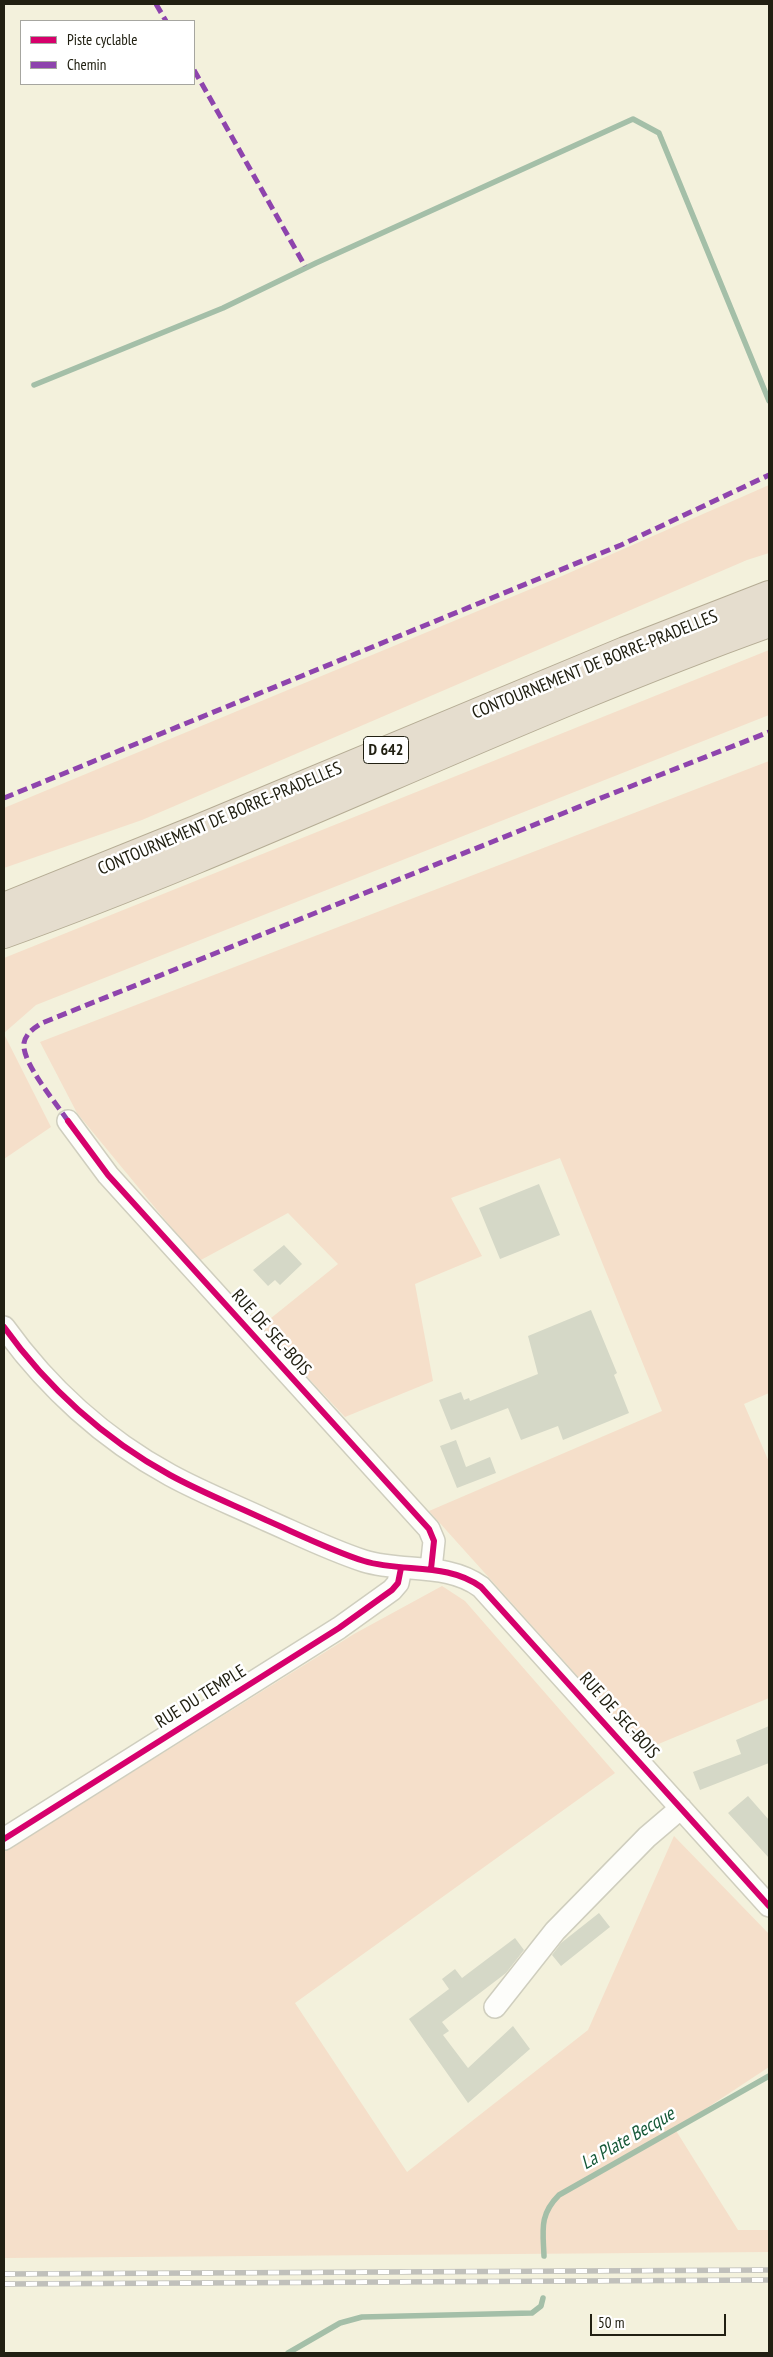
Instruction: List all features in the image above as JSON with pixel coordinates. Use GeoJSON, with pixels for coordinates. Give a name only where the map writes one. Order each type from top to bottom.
{"type":"FeatureCollection","features":[{"type":"Feature","properties":{"kind":"highway","name":"CONTOURNEMENT DE BORRE-PRADELLES"},"geometry":{"type":"LineString","coordinates":[[4,907],[198,829],[625,651],[769,595]]}},
{"type":"Feature","properties":{"kind":"highway","name":"D 642"},"geometry":{"type":"LineString","coordinates":[[4,934],[155,875],[654,667],[769,623]]}},
{"type":"Feature","properties":{"kind":"street","name":"RUE DE SEC-BOIS"},"geometry":{"type":"LineString","coordinates":[[68,1121],[108,1175],[161,1235],[429,1529],[434,1540],[431,1570]]}},
{"type":"Feature","properties":{"kind":"street","name":"RUE DE SEC-BOIS"},"geometry":{"type":"LineString","coordinates":[[4,1327],[36,1368],[74,1406],[114,1438],[154,1466],[200,1490],[342,1553],[378,1564],[456,1574],[474,1582],[486,1592],[769,1906]]}},
{"type":"Feature","properties":{"kind":"street","name":"RUE DU TEMPLE"},"geometry":{"type":"LineString","coordinates":[[4,1839],[339,1628],[392,1590],[398,1583],[401,1568]]}},
{"type":"Feature","properties":{"kind":"street"},"geometry":{"type":"LineString","coordinates":[[495,2007],[555,1931],[647,1837],[681,1808]]}},
{"type":"Feature","properties":{"kind":"shaded area"},"geometry":{"type":"Polygon","coordinates":[[[769,485],[769,553],[747,560],[142,820],[4,868],[4,808],[562,576],[769,485]]]}},
{"type":"Feature","properties":{"kind":"shaded area"},"geometry":{"type":"Polygon","coordinates":[[[769,650],[769,715],[36,1005],[4,1033],[4,958],[769,650]]]}},
{"type":"Feature","properties":{"kind":"shaded area"},"geometry":{"type":"Polygon","coordinates":[[[769,761],[769,1393],[744,1404],[769,1462],[769,1698],[644,1750],[429,1511],[662,1411],[560,1158],[451,1198],[482,1256],[415,1284],[433,1381],[345,1417],[260,1327],[338,1264],[288,1213],[199,1261],[77,1113],[40,1042],[769,761]]]}},
{"type":"Feature","properties":{"kind":"shaded area"},"geometry":{"type":"Polygon","coordinates":[[[4,1034],[51,1127],[4,1159],[4,1034]]]}},
{"type":"Feature","properties":{"kind":"shaded area"},"geometry":{"type":"Polygon","coordinates":[[[442,1586],[465,1601],[615,1773],[295,2003],[407,2172],[588,2030],[674,1836],[769,1934],[769,2067],[675,2129],[738,2230],[769,2230],[769,2252],[4,2258],[4,1852],[354,1634],[442,1586]]]}},
{"type":"Feature","properties":{"kind":"building"},"geometry":{"type":"Polygon","coordinates":[[[539,1184],[560,1235],[500,1259],[479,1208],[539,1184]]]}},
{"type":"Feature","properties":{"kind":"building"},"geometry":{"type":"Polygon","coordinates":[[[284,1245],[302,1264],[280,1285],[275,1280],[268,1286],[253,1270],[284,1245]]]}},
{"type":"Feature","properties":{"kind":"building"},"geometry":{"type":"Polygon","coordinates":[[[591,1310],[617,1373],[614,1375],[629,1413],[563,1440],[558,1426],[521,1440],[508,1408],[451,1430],[439,1400],[461,1392],[464,1400],[469,1398],[470,1401],[538,1374],[528,1336],[591,1310]]]}},
{"type":"Feature","properties":{"kind":"building"},"geometry":{"type":"Polygon","coordinates":[[[456,1440],[466,1467],[490,1457],[496,1473],[457,1488],[440,1446],[456,1440]]]}},
{"type":"Feature","properties":{"kind":"building"},"geometry":{"type":"Polygon","coordinates":[[[769,1726],[769,1763],[700,1790],[693,1772],[741,1754],[736,1740],[769,1726]]]}},
{"type":"Feature","properties":{"kind":"building"},"geometry":{"type":"Polygon","coordinates":[[[748,1796],[769,1820],[769,1858],[728,1813],[748,1796]]]}},
{"type":"Feature","properties":{"kind":"building"},"geometry":{"type":"Polygon","coordinates":[[[599,1913],[610,1927],[561,1966],[552,1955],[561,1943],[599,1913]]]}},
{"type":"Feature","properties":{"kind":"building"},"geometry":{"type":"Polygon","coordinates":[[[515,1938],[524,1950],[506,1973],[442,2022],[449,2031],[443,2035],[468,2068],[513,2026],[530,2049],[468,2103],[409,2019],[449,1989],[442,1979],[455,1969],[462,1978],[515,1938]]]}},
{"type":"Feature","properties":{"kind":"waterway"},"geometry":{"type":"LineString","coordinates":[[34,385],[223,308],[316,263],[633,119],[659,133],[769,401]]}},
{"type":"Feature","properties":{"kind":"waterway","name":"La Plate Becque"},"geometry":{"type":"LineString","coordinates":[[544,2256],[543,2231],[545,2216],[559,2195],[769,2076]]}},
{"type":"Feature","properties":{"kind":"waterway","name":"La Plate Becque"},"geometry":{"type":"LineString","coordinates":[[288,2353],[340,2323],[362,2317],[532,2313],[541,2306],[543,2298]]}},
{"type":"Feature","properties":{"kind":"railway"},"geometry":{"type":"LineString","coordinates":[[4,2274],[769,2270]]}},
{"type":"Feature","properties":{"kind":"railway"},"geometry":{"type":"LineString","coordinates":[[4,2284],[769,2280]]}},
{"type":"Feature","properties":{"kind":"marked path"},"geometry":{"type":"LineString","coordinates":[[156,4],[165,20]]}},
{"type":"Feature","properties":{"kind":"marked path"},"geometry":{"type":"LineString","coordinates":[[195,72],[305,266]]}},
{"type":"Feature","properties":{"kind":"marked path"},"geometry":{"type":"LineString","coordinates":[[4,798],[621,545],[769,475]]}},
{"type":"Feature","properties":{"kind":"marked path"},"geometry":{"type":"LineString","coordinates":[[68,1121],[34,1072],[25,1051],[24,1043],[28,1034],[42,1023],[769,732]]}},
{"type":"Feature","properties":{"kind":"cycle path"},"geometry":{"type":"LineString","coordinates":[[68,1121],[108,1175],[429,1529],[434,1541],[431,1569]]}},
{"type":"Feature","properties":{"kind":"cycle path"},"geometry":{"type":"LineString","coordinates":[[4,1327],[39,1370],[78,1410],[122,1445],[170,1475],[314,1542],[351,1557],[379,1565],[454,1574],[468,1579],[481,1587],[769,1906]]}},
{"type":"Feature","properties":{"kind":"cycle path"},"geometry":{"type":"LineString","coordinates":[[4,1839],[339,1628],[392,1590],[398,1583],[401,1568]]}}]}
